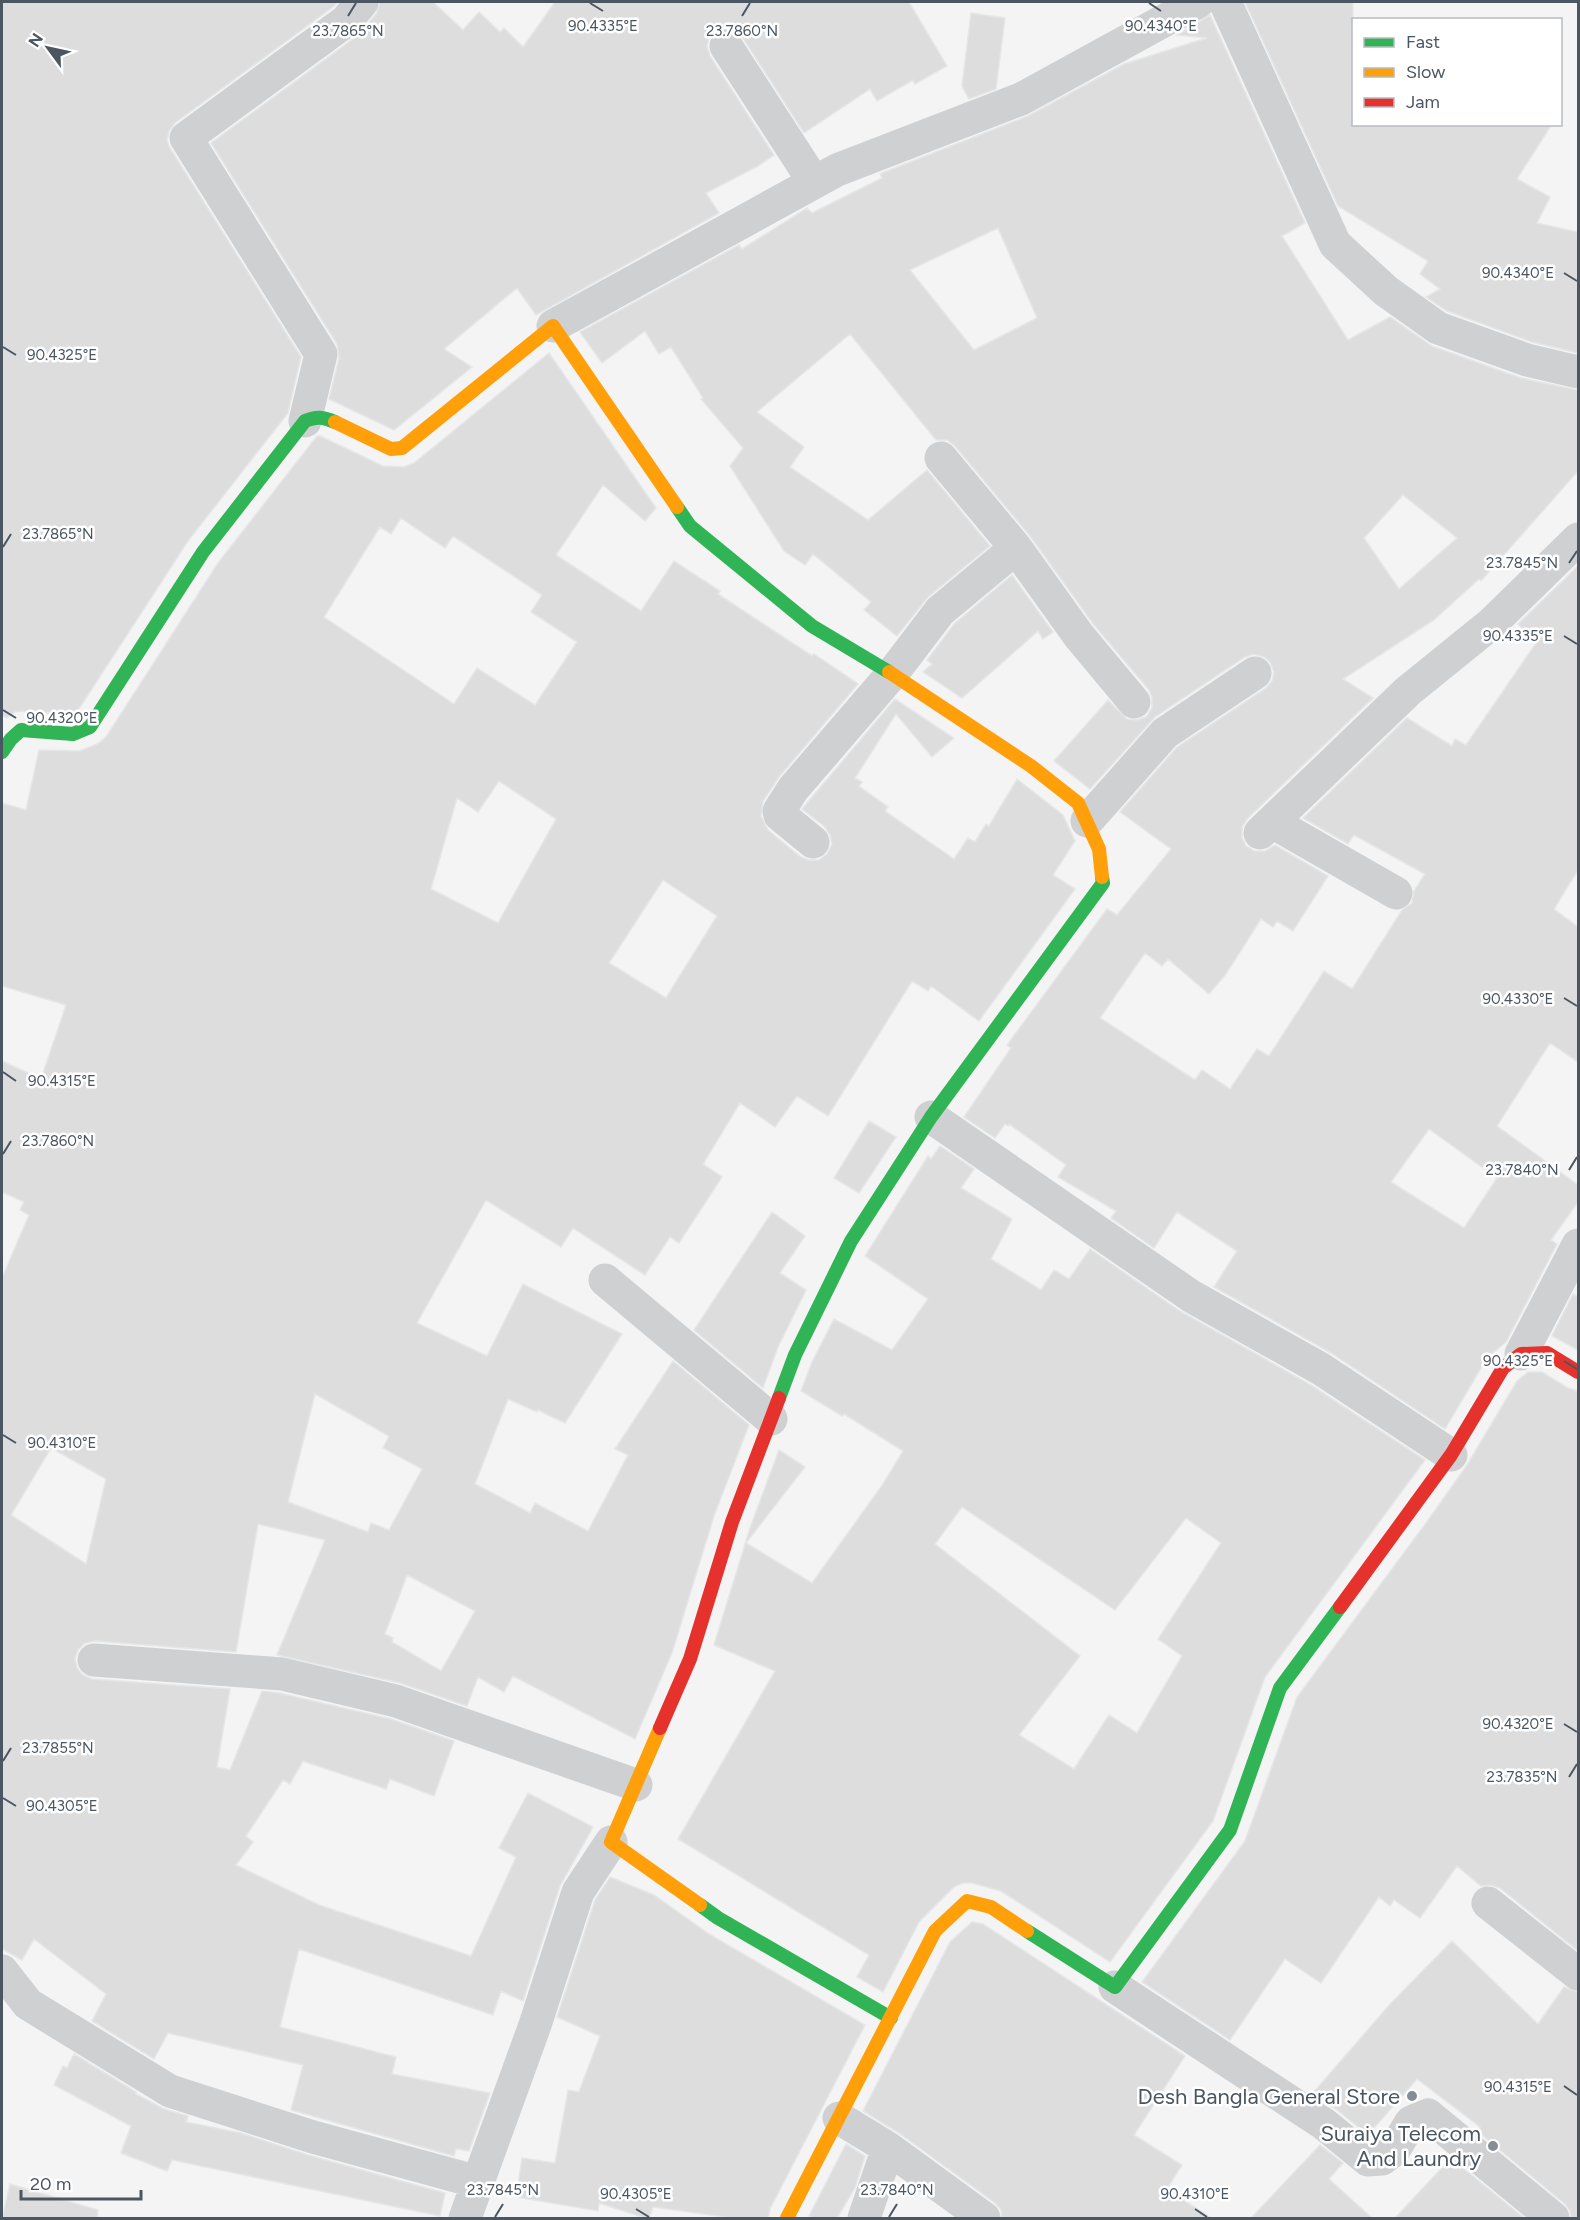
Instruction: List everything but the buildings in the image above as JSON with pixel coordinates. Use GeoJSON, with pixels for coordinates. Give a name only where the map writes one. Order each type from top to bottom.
{"type":"FeatureCollection","features":[{"type":"Feature","properties":{"kind":"street"},"geometry":{"type":"LineString","coordinates":[[2,752],[21,730],[73,734],[90,727],[203,552],[305,421],[321,354],[186,138],[346,21],[362,2]]}},
{"type":"Feature","properties":{"kind":"street"},"geometry":{"type":"LineString","coordinates":[[305,421],[314,417],[324,417],[391,449],[402,448],[553,326],[837,170],[1021,99],[1198,2]]}},
{"type":"Feature","properties":{"kind":"street"},"geometry":{"type":"LineString","coordinates":[[1225,2],[1335,244],[1386,291],[1438,328],[1527,360],[1578,372]]}},
{"type":"Feature","properties":{"kind":"street"},"geometry":{"type":"LineString","coordinates":[[726,46],[814,182]]}},
{"type":"Feature","properties":{"kind":"street"},"geometry":{"type":"LineString","coordinates":[[465,2218],[535,2025],[578,1893],[611,1842],[690,1659],[732,1522],[795,1355],[851,1240],[931,1117],[1103,883],[1099,849],[1078,802],[1031,766],[892,674],[812,626],[690,526],[553,326]]}},
{"type":"Feature","properties":{"kind":"street"},"geometry":{"type":"LineString","coordinates":[[941,458],[1016,548],[1079,636],[1134,702]]}},
{"type":"Feature","properties":{"kind":"street"},"geometry":{"type":"LineString","coordinates":[[1396,893],[1266,827],[1408,691],[1492,623],[1578,539]]}},
{"type":"Feature","properties":{"kind":"street"},"geometry":{"type":"LineString","coordinates":[[813,842],[784,820],[779,811],[793,789],[892,674],[940,611],[1016,548]]}},
{"type":"Feature","properties":{"kind":"street"},"geometry":{"type":"LineString","coordinates":[[1087,821],[1165,733],[1255,673]]}},
{"type":"Feature","properties":{"kind":"street"},"geometry":{"type":"LineString","coordinates":[[931,1117],[1191,1296],[1321,1369],[1450,1455]]}},
{"type":"Feature","properties":{"kind":"street"},"geometry":{"type":"LineString","coordinates":[[1115,1987],[1230,1830],[1280,1688],[1412,1512],[1503,1368],[1521,1354],[1578,1245]]}},
{"type":"Feature","properties":{"kind":"street"},"geometry":{"type":"LineString","coordinates":[[605,1280],[771,1419]]}},
{"type":"Feature","properties":{"kind":"street"},"geometry":{"type":"LineString","coordinates":[[1521,1354],[1547,1353],[1578,1372]]}},
{"type":"Feature","properties":{"kind":"street"},"geometry":{"type":"LineString","coordinates":[[94,1660],[282,1674],[396,1701],[636,1785]]}},
{"type":"Feature","properties":{"kind":"street"},"geometry":{"type":"LineString","coordinates":[[611,1842],[718,1918],[891,2018]]}},
{"type":"Feature","properties":{"kind":"street"},"geometry":{"type":"LineString","coordinates":[[786,2218],[935,1930],[967,1901],[991,1907],[1115,1987],[1324,2124],[1368,2160],[1382,2159],[1394,2150],[1411,2122],[1428,2115],[1553,2218]]}},
{"type":"Feature","properties":{"kind":"street"},"geometry":{"type":"LineString","coordinates":[[1488,1903],[1578,1974]]}},
{"type":"Feature","properties":{"kind":"street"},"geometry":{"type":"LineString","coordinates":[[2,1971],[28,2004],[170,2091],[313,2137],[478,2182]]}},
{"type":"Feature","properties":{"kind":"street"},"geometry":{"type":"LineString","coordinates":[[839,2118],[888,2148],[984,2218]]}},
{"type":"Feature","properties":{"kind":"street"},"geometry":{"type":"LineString","coordinates":[[864,2218],[888,2148]]}},
{"type":"Feature","properties":{"kind":"traffic: fast"},"geometry":{"type":"LineString","coordinates":[[2,752],[21,730],[73,734],[90,727],[203,552],[305,421],[320,418],[335,422]]}},
{"type":"Feature","properties":{"kind":"traffic: fast"},"geometry":{"type":"LineString","coordinates":[[677,507],[690,526],[812,626],[889,672]]}},
{"type":"Feature","properties":{"kind":"traffic: fast"},"geometry":{"type":"LineString","coordinates":[[779,1398],[795,1355],[851,1241],[931,1117],[1103,883],[1102,877]]}},
{"type":"Feature","properties":{"kind":"traffic: fast"},"geometry":{"type":"LineString","coordinates":[[1027,1931],[1115,1987],[1230,1830],[1280,1688],[1340,1607]]}},
{"type":"Feature","properties":{"kind":"traffic: fast"},"geometry":{"type":"LineString","coordinates":[[700,1905],[718,1918],[891,2018]]}},
{"type":"Feature","properties":{"kind":"traffic: slow"},"geometry":{"type":"LineString","coordinates":[[335,422],[391,449],[402,448],[553,326],[677,507]]}},
{"type":"Feature","properties":{"kind":"traffic: slow"},"geometry":{"type":"LineString","coordinates":[[889,672],[1031,766],[1078,803],[1099,849],[1102,877]]}},
{"type":"Feature","properties":{"kind":"traffic: slow"},"geometry":{"type":"LineString","coordinates":[[660,1728],[611,1842],[700,1905]]}},
{"type":"Feature","properties":{"kind":"traffic: slow"},"geometry":{"type":"LineString","coordinates":[[787,2218],[935,1931],[967,1901],[991,1907],[1027,1931]]}},
{"type":"Feature","properties":{"kind":"traffic: jam"},"geometry":{"type":"LineString","coordinates":[[1340,1607],[1451,1455],[1503,1368],[1521,1354],[1547,1353],[1578,1372]]}},
{"type":"Feature","properties":{"kind":"traffic: jam"},"geometry":{"type":"LineString","coordinates":[[660,1728],[690,1659],[732,1522],[779,1398]]}},
{"type":"Feature","properties":{"kind":"place","name":"Desh Bangla General Store"},"geometry":{"type":"Point","coordinates":[1412,2096]}},
{"type":"Feature","properties":{"kind":"place","name":"Suraiya Telecom And Laundry"},"geometry":{"type":"Point","coordinates":[1493,2146]}}]}
